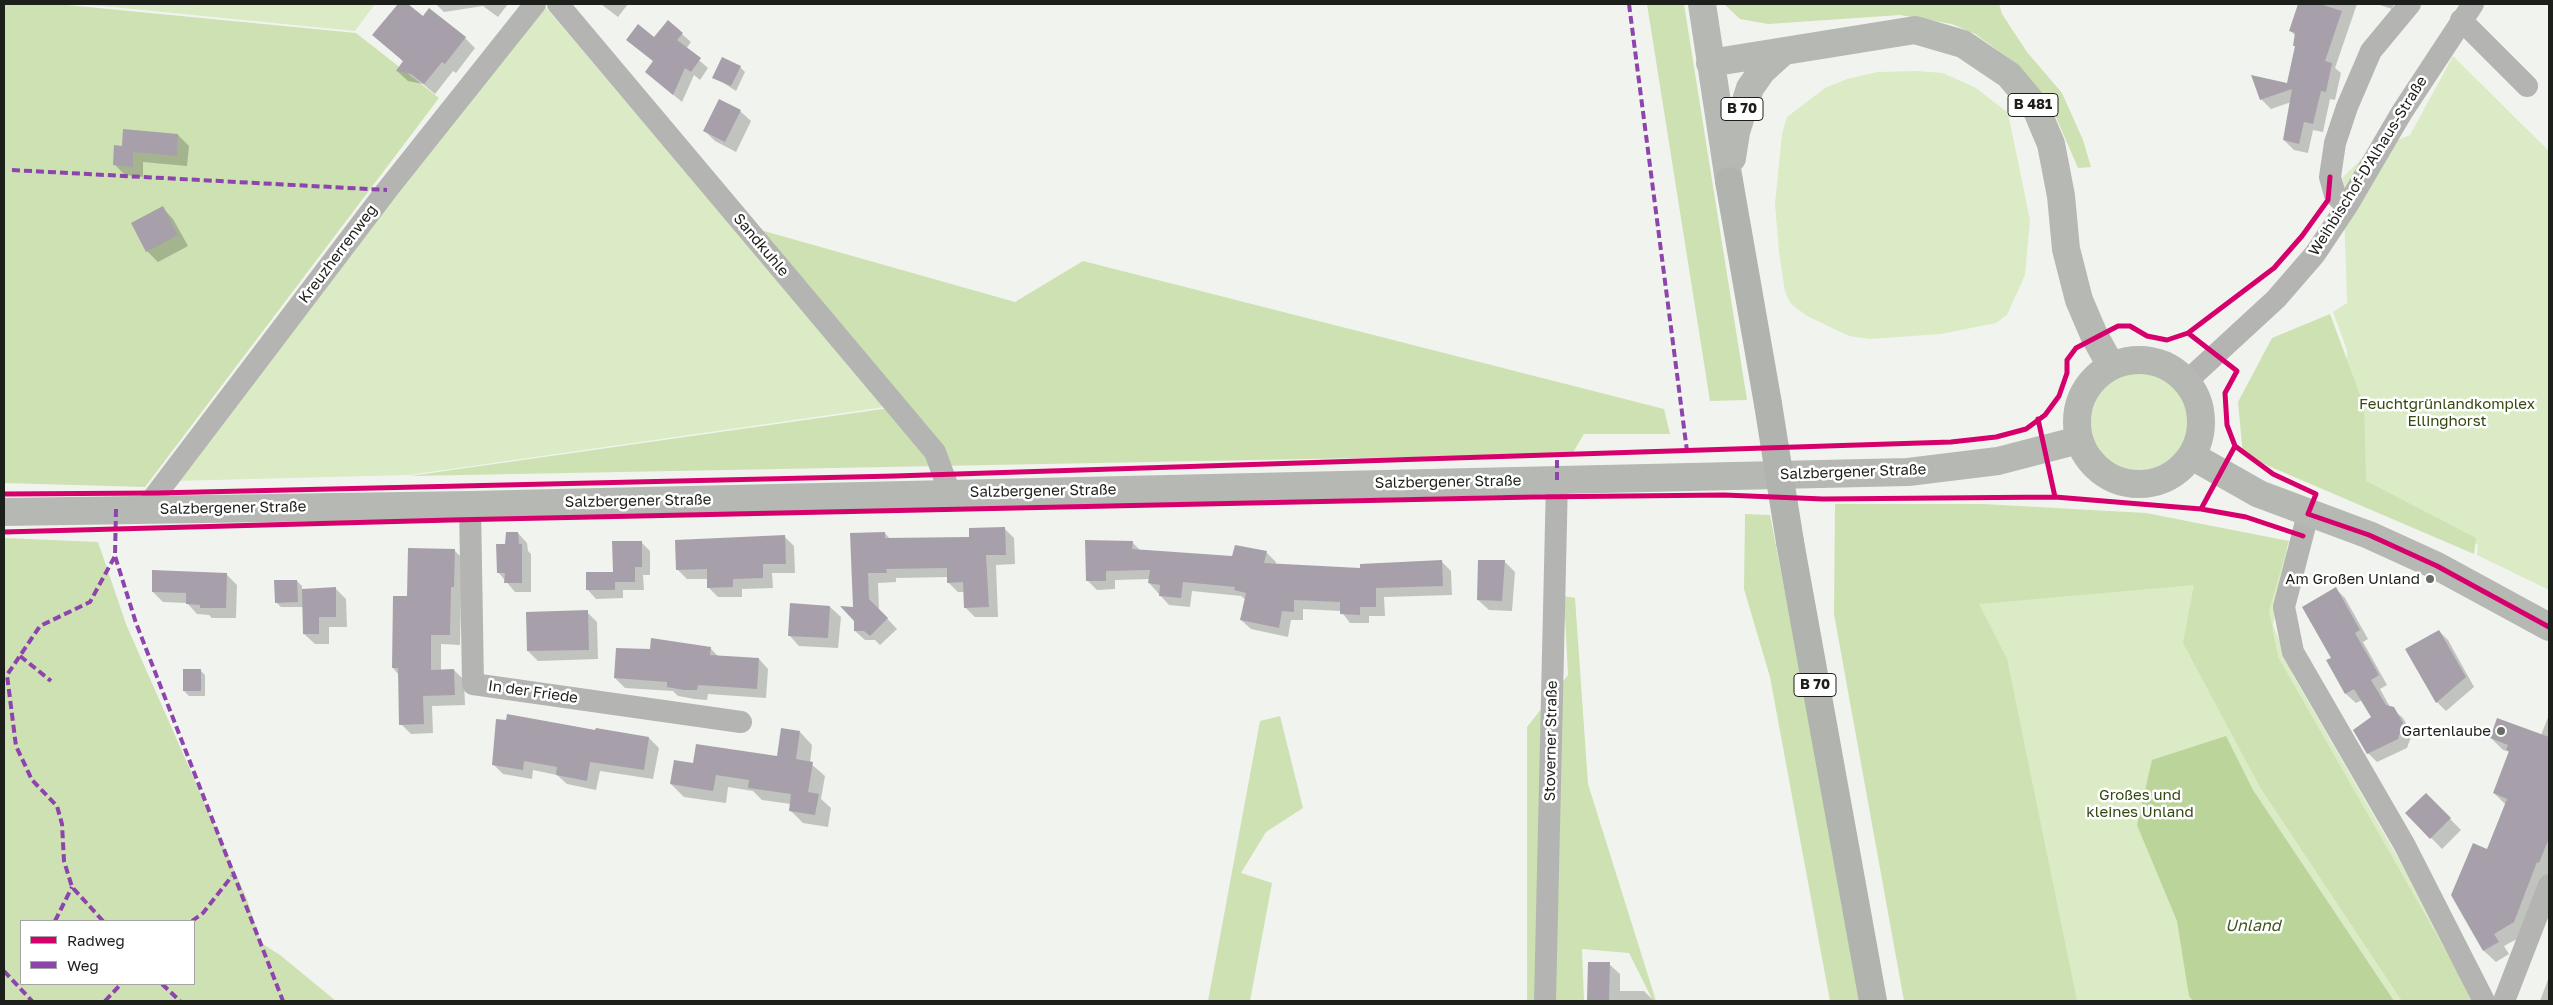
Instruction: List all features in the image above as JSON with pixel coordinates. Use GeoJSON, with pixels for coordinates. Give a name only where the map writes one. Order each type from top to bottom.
{"type":"FeatureCollection","features":[{"type":"Feature","properties":{"kind":"highway","name":"B 70"},"geometry":{"type":"LineString","coordinates":[[1729,181],[1790,542],[1873,1001]]}},
{"type":"Feature","properties":{"kind":"main road","name":"B 70"},"geometry":{"type":"LineString","coordinates":[[1702,4],[1729,181]]}},
{"type":"Feature","properties":{"kind":"main road","name":"B 481"},"geometry":{"type":"LineString","coordinates":[[1710,63],[1915,30],[1963,44],[2009,76],[2035,106],[2051,144],[2061,196],[2066,249],[2079,300],[2111,366]]}},
{"type":"Feature","properties":{"kind":"main road","name":"B 70"},"geometry":{"type":"LineString","coordinates":[[1729,181],[1736,132],[1750,88],[1762,71],[1784,51]]}},
{"type":"Feature","properties":{"kind":"main road"},"geometry":{"type":"LineString","coordinates":[[2143,359],[2159,362],[2187,380],[2196,394],[2201,410],[2202,426],[2199,442],[2192,456],[2176,473],[2154,483],[2130,484],[2108,477],[2090,461],[2079,440],[2076,423],[2079,406],[2086,390],[2097,376],[2111,366],[2143,359]]}},
{"type":"Feature","properties":{"kind":"main road","name":"Salzbergener Straße"},"geometry":{"type":"LineString","coordinates":[[4,512],[145,508],[470,505],[1908,472],[1998,460],[2079,440]]}},
{"type":"Feature","properties":{"kind":"main road"},"geometry":{"type":"LineString","coordinates":[[2192,456],[2259,494],[2308,514],[2369,535],[2437,566],[2549,627]]}},
{"type":"Feature","properties":{"kind":"street","name":"Kreuzherrenweg"},"geometry":{"type":"LineString","coordinates":[[145,508],[387,190],[535,4]]}},
{"type":"Feature","properties":{"kind":"street","name":"Sandkuhle"},"geometry":{"type":"LineString","coordinates":[[558,4],[935,452],[950,493]]}},
{"type":"Feature","properties":{"kind":"street"},"geometry":{"type":"LineString","coordinates":[[2347,206],[2335,195],[2330,177],[2335,143],[2346,107],[2371,51],[2410,4]]}},
{"type":"Feature","properties":{"kind":"street"},"geometry":{"type":"LineString","coordinates":[[2467,12],[2487,47],[2527,86]]}},
{"type":"Feature","properties":{"kind":"street","name":"Weihbischof-D'Alhaus-Straße"},"geometry":{"type":"LineString","coordinates":[[2187,380],[2276,299],[2316,254],[2347,206],[2402,112],[2467,12]]}},
{"type":"Feature","properties":{"kind":"street","name":"Stoverner Straße"},"geometry":{"type":"LineString","coordinates":[[1545,1001],[1557,480]]}},
{"type":"Feature","properties":{"kind":"street","name":"In der Friede"},"geometry":{"type":"LineString","coordinates":[[470,505],[473,684],[741,722]]}},
{"type":"Feature","properties":{"kind":"street"},"geometry":{"type":"LineString","coordinates":[[2308,514],[2284,607],[2293,652],[2404,844],[2484,1001]]}},
{"type":"Feature","properties":{"kind":"street"},"geometry":{"type":"LineString","coordinates":[[2504,1001],[2549,886]]}},
{"type":"Feature","properties":{"kind":"green space"},"geometry":{"type":"Polygon","coordinates":[[[82,4],[375,4],[355,31],[82,4]]]}},
{"type":"Feature","properties":{"kind":"green space"},"geometry":{"type":"Polygon","coordinates":[[[543,4],[885,407],[409,475],[174,481],[543,4]]]}},
{"type":"Feature","properties":{"kind":"green space","name":"Feuchtgrünlandkomplex Ellinghorst"},"geometry":{"type":"Polygon","coordinates":[[[2453,56],[2549,151],[2549,590],[2477,555],[2478,545],[2341,483],[2347,350],[2333,312],[2347,303],[2343,177],[2370,151],[2410,135],[2453,56]]]}},
{"type":"Feature","properties":{"kind":"green space"},"geometry":{"type":"Polygon","coordinates":[[[1917,71],[1943,73],[1976,88],[2008,113],[2030,220],[2025,275],[2007,315],[1996,323],[1941,334],[1869,339],[1849,336],[1807,316],[1791,304],[1785,292],[1775,204],[1782,134],[1787,117],[1825,88],[1847,79],[1878,72],[1917,71]]]}},
{"type":"Feature","properties":{"kind":"green space"},"geometry":{"type":"Polygon","coordinates":[[[2140,373],[2159,376],[2175,387],[2186,403],[2189,422],[2186,441],[2175,457],[2159,468],[2140,471],[2121,468],[2105,457],[2094,441],[2091,422],[2094,403],[2105,387],[2121,376],[2140,373]]]}},
{"type":"Feature","properties":{"kind":"green space","name":"Großes und kleines Unland"},"geometry":{"type":"Polygon","coordinates":[[[1946,517],[2271,545],[2290,552],[2273,625],[2293,675],[2449,947],[2474,1001],[1983,1001],[1946,517]]]}},
{"type":"Feature","properties":{"kind":"shaded area"},"geometry":{"type":"Polygon","coordinates":[[[4,4],[57,4],[356,33],[439,98],[145,487],[4,483],[4,4]]]}},
{"type":"Feature","properties":{"kind":"shaded area"},"geometry":{"type":"Polygon","coordinates":[[[1647,4],[1684,4],[1747,400],[1710,401],[1647,4]]]}},
{"type":"Feature","properties":{"kind":"shaded area"},"geometry":{"type":"Polygon","coordinates":[[[1724,4],[1999,4],[2002,14],[2027,52],[2062,93],[2083,140],[2091,167],[2078,168],[2049,101],[2017,64],[1975,34],[1952,24],[1900,15],[1768,24],[1740,19],[1724,4]]]}},
{"type":"Feature","properties":{"kind":"shaded area"},"geometry":{"type":"Polygon","coordinates":[[[757,229],[1015,302],[1083,261],[1664,409],[1670,434],[1584,434],[1572,454],[410,476],[904,406],[757,229]]]}},
{"type":"Feature","properties":{"kind":"shaded area"},"geometry":{"type":"Polygon","coordinates":[[[2330,314],[2364,406],[2366,481],[2476,538],[2474,554],[2243,455],[2238,402],[2272,338],[2330,314]]]}},
{"type":"Feature","properties":{"kind":"shaded area"},"geometry":{"type":"Polygon","coordinates":[[[1835,504],[1983,504],[2146,513],[2289,541],[2269,611],[2278,657],[2464,983],[2471,1001],[2402,1001],[2260,787],[2183,643],[2194,585],[1979,604],[2007,659],[2077,1001],[1904,1001],[1834,614],[1835,504]]]}},
{"type":"Feature","properties":{"kind":"shaded area"},"geometry":{"type":"Polygon","coordinates":[[[1745,514],[1770,515],[1864,1001],[1830,1001],[1770,677],[1744,589],[1745,514]]]}},
{"type":"Feature","properties":{"kind":"shaded area"},"geometry":{"type":"Polygon","coordinates":[[[4,538],[98,542],[126,624],[247,899],[261,943],[280,955],[336,1001],[4,1001],[4,538]]]}},
{"type":"Feature","properties":{"kind":"shaded area"},"geometry":{"type":"Polygon","coordinates":[[[1564,596],[1575,598],[1588,784],[1656,1001],[1653,1001],[1629,953],[1582,949],[1584,1001],[1527,1001],[1527,727],[1568,675],[1564,596]]]}},
{"type":"Feature","properties":{"kind":"shaded area"},"geometry":{"type":"Polygon","coordinates":[[[1280,716],[1303,808],[1266,832],[1241,873],[1272,883],[1250,1001],[1208,1001],[1260,721],[1280,716]]]}},
{"type":"Feature","properties":{"kind":"water","name":"Unland"},"geometry":{"type":"Polygon","coordinates":[[[2226,736],[2253,790],[2394,1001],[2193,1001],[2189,996],[2177,921],[2137,825],[2152,760],[2226,736]]]}},
{"type":"Feature","properties":{"kind":"building"},"geometry":{"type":"Polygon","coordinates":[[[398,4],[408,4],[423,16],[429,8],[466,37],[445,64],[442,62],[424,84],[411,74],[396,71],[403,61],[372,35],[398,4]]]}},
{"type":"Feature","properties":{"kind":"building"},"geometry":{"type":"Polygon","coordinates":[[[2298,4],[2320,4],[2342,11],[2325,61],[2332,63],[2326,92],[2321,91],[2313,124],[2304,122],[2299,144],[2283,140],[2292,89],[2260,100],[2251,75],[2287,83],[2295,46],[2293,46],[2295,33],[2289,31],[2298,4]]]}},
{"type":"Feature","properties":{"kind":"building"},"geometry":{"type":"Polygon","coordinates":[[[668,20],[683,33],[677,40],[701,58],[691,72],[685,68],[673,95],[645,72],[653,61],[626,40],[638,24],[654,37],[668,20]]]}},
{"type":"Feature","properties":{"kind":"building"},"geometry":{"type":"Polygon","coordinates":[[[722,57],[741,66],[731,86],[712,78],[722,57]]]}},
{"type":"Feature","properties":{"kind":"building"},"geometry":{"type":"Polygon","coordinates":[[[719,99],[741,110],[725,142],[703,131],[719,99]]]}},
{"type":"Feature","properties":{"kind":"building"},"geometry":{"type":"Polygon","coordinates":[[[123,129],[178,134],[177,156],[133,152],[133,167],[113,165],[114,145],[122,146],[123,129]]]}},
{"type":"Feature","properties":{"kind":"building"},"geometry":{"type":"Polygon","coordinates":[[[163,206],[178,235],[146,252],[131,223],[163,206]]]}},
{"type":"Feature","properties":{"kind":"building"},"geometry":{"type":"Polygon","coordinates":[[[1005,527],[1006,555],[986,555],[989,607],[964,608],[963,582],[947,583],[947,568],[886,569],[887,573],[868,573],[869,599],[888,618],[870,636],[864,631],[854,631],[854,621],[840,606],[853,607],[850,533],[885,532],[885,538],[969,537],[969,528],[1005,527]]]}},
{"type":"Feature","properties":{"kind":"building"},"geometry":{"type":"Polygon","coordinates":[[[506,532],[518,532],[519,544],[522,544],[522,583],[504,583],[505,573],[497,573],[496,544],[505,544],[506,532]]]}},
{"type":"Feature","properties":{"kind":"building"},"geometry":{"type":"Polygon","coordinates":[[[785,535],[786,564],[763,564],[763,578],[733,579],[733,587],[707,588],[707,569],[676,570],[675,540],[785,535]]]}},
{"type":"Feature","properties":{"kind":"building"},"geometry":{"type":"Polygon","coordinates":[[[1085,540],[1133,541],[1132,549],[1232,556],[1235,545],[1267,551],[1264,563],[1360,568],[1360,564],[1442,560],[1443,586],[1376,588],[1376,607],[1360,607],[1360,615],[1340,614],[1340,602],[1294,600],[1294,612],[1282,611],[1279,628],[1240,620],[1246,593],[1234,590],[1235,587],[1183,582],[1181,598],[1159,596],[1160,585],[1148,583],[1150,570],[1106,571],[1106,581],[1086,581],[1085,540]]]}},
{"type":"Feature","properties":{"kind":"building"},"geometry":{"type":"Polygon","coordinates":[[[612,541],[642,541],[642,567],[635,567],[635,582],[615,582],[615,590],[586,590],[586,572],[613,572],[612,541]]]}},
{"type":"Feature","properties":{"kind":"building"},"geometry":{"type":"Polygon","coordinates":[[[408,548],[455,549],[454,587],[451,587],[450,635],[431,635],[431,670],[454,669],[455,695],[423,696],[424,724],[399,725],[398,668],[392,668],[393,596],[407,596],[408,548]]]}},
{"type":"Feature","properties":{"kind":"building"},"geometry":{"type":"Polygon","coordinates":[[[1478,560],[1505,560],[1502,601],[1477,600],[1478,560]]]}},
{"type":"Feature","properties":{"kind":"building"},"geometry":{"type":"Polygon","coordinates":[[[152,570],[227,573],[226,608],[200,608],[200,605],[186,604],[186,593],[152,592],[152,570]]]}},
{"type":"Feature","properties":{"kind":"building"},"geometry":{"type":"Polygon","coordinates":[[[274,580],[297,580],[298,602],[275,603],[274,580]]]}},
{"type":"Feature","properties":{"kind":"building"},"geometry":{"type":"Polygon","coordinates":[[[336,587],[336,617],[319,617],[319,634],[303,634],[302,589],[336,587]]]}},
{"type":"Feature","properties":{"kind":"building"},"geometry":{"type":"Polygon","coordinates":[[[2336,587],[2360,630],[2355,633],[2379,675],[2371,680],[2386,705],[2394,707],[2403,723],[2398,739],[2367,754],[2353,730],[2371,717],[2354,689],[2345,694],[2326,660],[2331,658],[2302,607],[2336,587]]]}},
{"type":"Feature","properties":{"kind":"building"},"geometry":{"type":"Polygon","coordinates":[[[790,603],[830,606],[828,638],[788,636],[790,603]]]}},
{"type":"Feature","properties":{"kind":"building"},"geometry":{"type":"Polygon","coordinates":[[[588,610],[589,650],[527,651],[526,612],[588,610]]]}},
{"type":"Feature","properties":{"kind":"building"},"geometry":{"type":"Polygon","coordinates":[[[2439,630],[2466,677],[2436,703],[2405,649],[2439,630]]]}},
{"type":"Feature","properties":{"kind":"building"},"geometry":{"type":"Polygon","coordinates":[[[651,638],[711,647],[710,655],[759,658],[757,689],[698,685],[697,690],[684,690],[667,687],[667,682],[614,678],[616,648],[650,649],[651,638]]]}},
{"type":"Feature","properties":{"kind":"building"},"geometry":{"type":"Polygon","coordinates":[[[183,669],[201,669],[201,691],[183,691],[183,669]]]}},
{"type":"Feature","properties":{"kind":"building"},"geometry":{"type":"Polygon","coordinates":[[[507,714],[595,730],[596,728],[649,737],[644,770],[590,762],[587,781],[556,775],[557,767],[524,761],[523,770],[492,765],[496,719],[506,720],[507,714]]]}},
{"type":"Feature","properties":{"kind":"building"},"geometry":{"type":"Polygon","coordinates":[[[2497,718],[2549,737],[2549,838],[2539,863],[2537,862],[2514,922],[2494,934],[2499,942],[2483,951],[2451,895],[2473,843],[2487,849],[2507,799],[2493,793],[2509,751],[2506,750],[2508,745],[2490,738],[2497,718]]]}},
{"type":"Feature","properties":{"kind":"building"},"geometry":{"type":"Polygon","coordinates":[[[781,728],[800,731],[796,759],[813,762],[808,792],[819,794],[815,815],[789,811],[791,794],[748,788],[749,780],[716,775],[713,791],[670,784],[674,760],[693,763],[696,744],[777,756],[781,728]]]}},
{"type":"Feature","properties":{"kind":"building"},"geometry":{"type":"Polygon","coordinates":[[[2426,793],[2451,818],[2430,839],[2405,813],[2426,793]]]}},
{"type":"Feature","properties":{"kind":"building"},"geometry":{"type":"Polygon","coordinates":[[[1588,962],[1610,962],[1609,1001],[1587,1001],[1588,962]]]}},
{"type":"Feature","properties":{"kind":"marked path"},"geometry":{"type":"LineString","coordinates":[[1629,4],[1687,451]]}},
{"type":"Feature","properties":{"kind":"marked path"},"geometry":{"type":"LineString","coordinates":[[12,170],[387,190]]}},
{"type":"Feature","properties":{"kind":"marked path"},"geometry":{"type":"LineString","coordinates":[[1557,455],[1557,480]]}},
{"type":"Feature","properties":{"kind":"marked path"},"geometry":{"type":"LineString","coordinates":[[116,509],[115,556],[136,623],[283,1001]]}},
{"type":"Feature","properties":{"kind":"marked path"},"geometry":{"type":"LineString","coordinates":[[102,920],[72,887],[64,861],[62,824],[57,806],[32,780],[16,746],[7,675],[40,626],[90,602],[115,556]]}},
{"type":"Feature","properties":{"kind":"marked path"},"geometry":{"type":"LineString","coordinates":[[20,656],[51,681]]}},
{"type":"Feature","properties":{"kind":"marked path"},"geometry":{"type":"LineString","coordinates":[[193,920],[203,913],[232,876]]}},
{"type":"Feature","properties":{"kind":"marked path"},"geometry":{"type":"LineString","coordinates":[[56,920],[72,887]]}},
{"type":"Feature","properties":{"kind":"marked path"},"geometry":{"type":"LineString","coordinates":[[4,971],[32,1001]]}},
{"type":"Feature","properties":{"kind":"marked path"},"geometry":{"type":"LineString","coordinates":[[105,1001],[120,985]]}},
{"type":"Feature","properties":{"kind":"marked path"},"geometry":{"type":"LineString","coordinates":[[163,985],[180,1001]]}},
{"type":"Feature","properties":{"kind":"cycle path"},"geometry":{"type":"LineString","coordinates":[[2188,333],[2274,268],[2302,236],[2328,200],[2330,177]]}},
{"type":"Feature","properties":{"kind":"cycle path"},"geometry":{"type":"LineString","coordinates":[[4,494],[157,493],[895,476],[1951,442],[1996,437],[2026,429],[2045,415],[2059,396],[2067,373],[2067,360],[2076,348],[2118,326],[2130,326],[2147,336],[2167,340],[2188,333],[2237,371],[2225,393],[2227,425],[2235,446],[2273,474],[2316,494],[2308,514],[2369,535],[2437,566],[2549,627]]}},
{"type":"Feature","properties":{"kind":"cycle path"},"geometry":{"type":"LineString","coordinates":[[2038,419],[2055,497]]}},
{"type":"Feature","properties":{"kind":"cycle path"},"geometry":{"type":"LineString","coordinates":[[2201,509],[2235,446]]}},
{"type":"Feature","properties":{"kind":"cycle path"},"geometry":{"type":"LineString","coordinates":[[4,532],[451,520],[1533,497],[1724,495],[1823,499],[2055,497],[2201,509],[2246,517],[2303,536]]}},
{"type":"Feature","properties":{"kind":"place","name":"Am Großen Unland"},"geometry":{"type":"Point","coordinates":[2430,579]}},
{"type":"Feature","properties":{"kind":"place","name":"Gartenlaube"},"geometry":{"type":"Point","coordinates":[2501,731]}}]}
